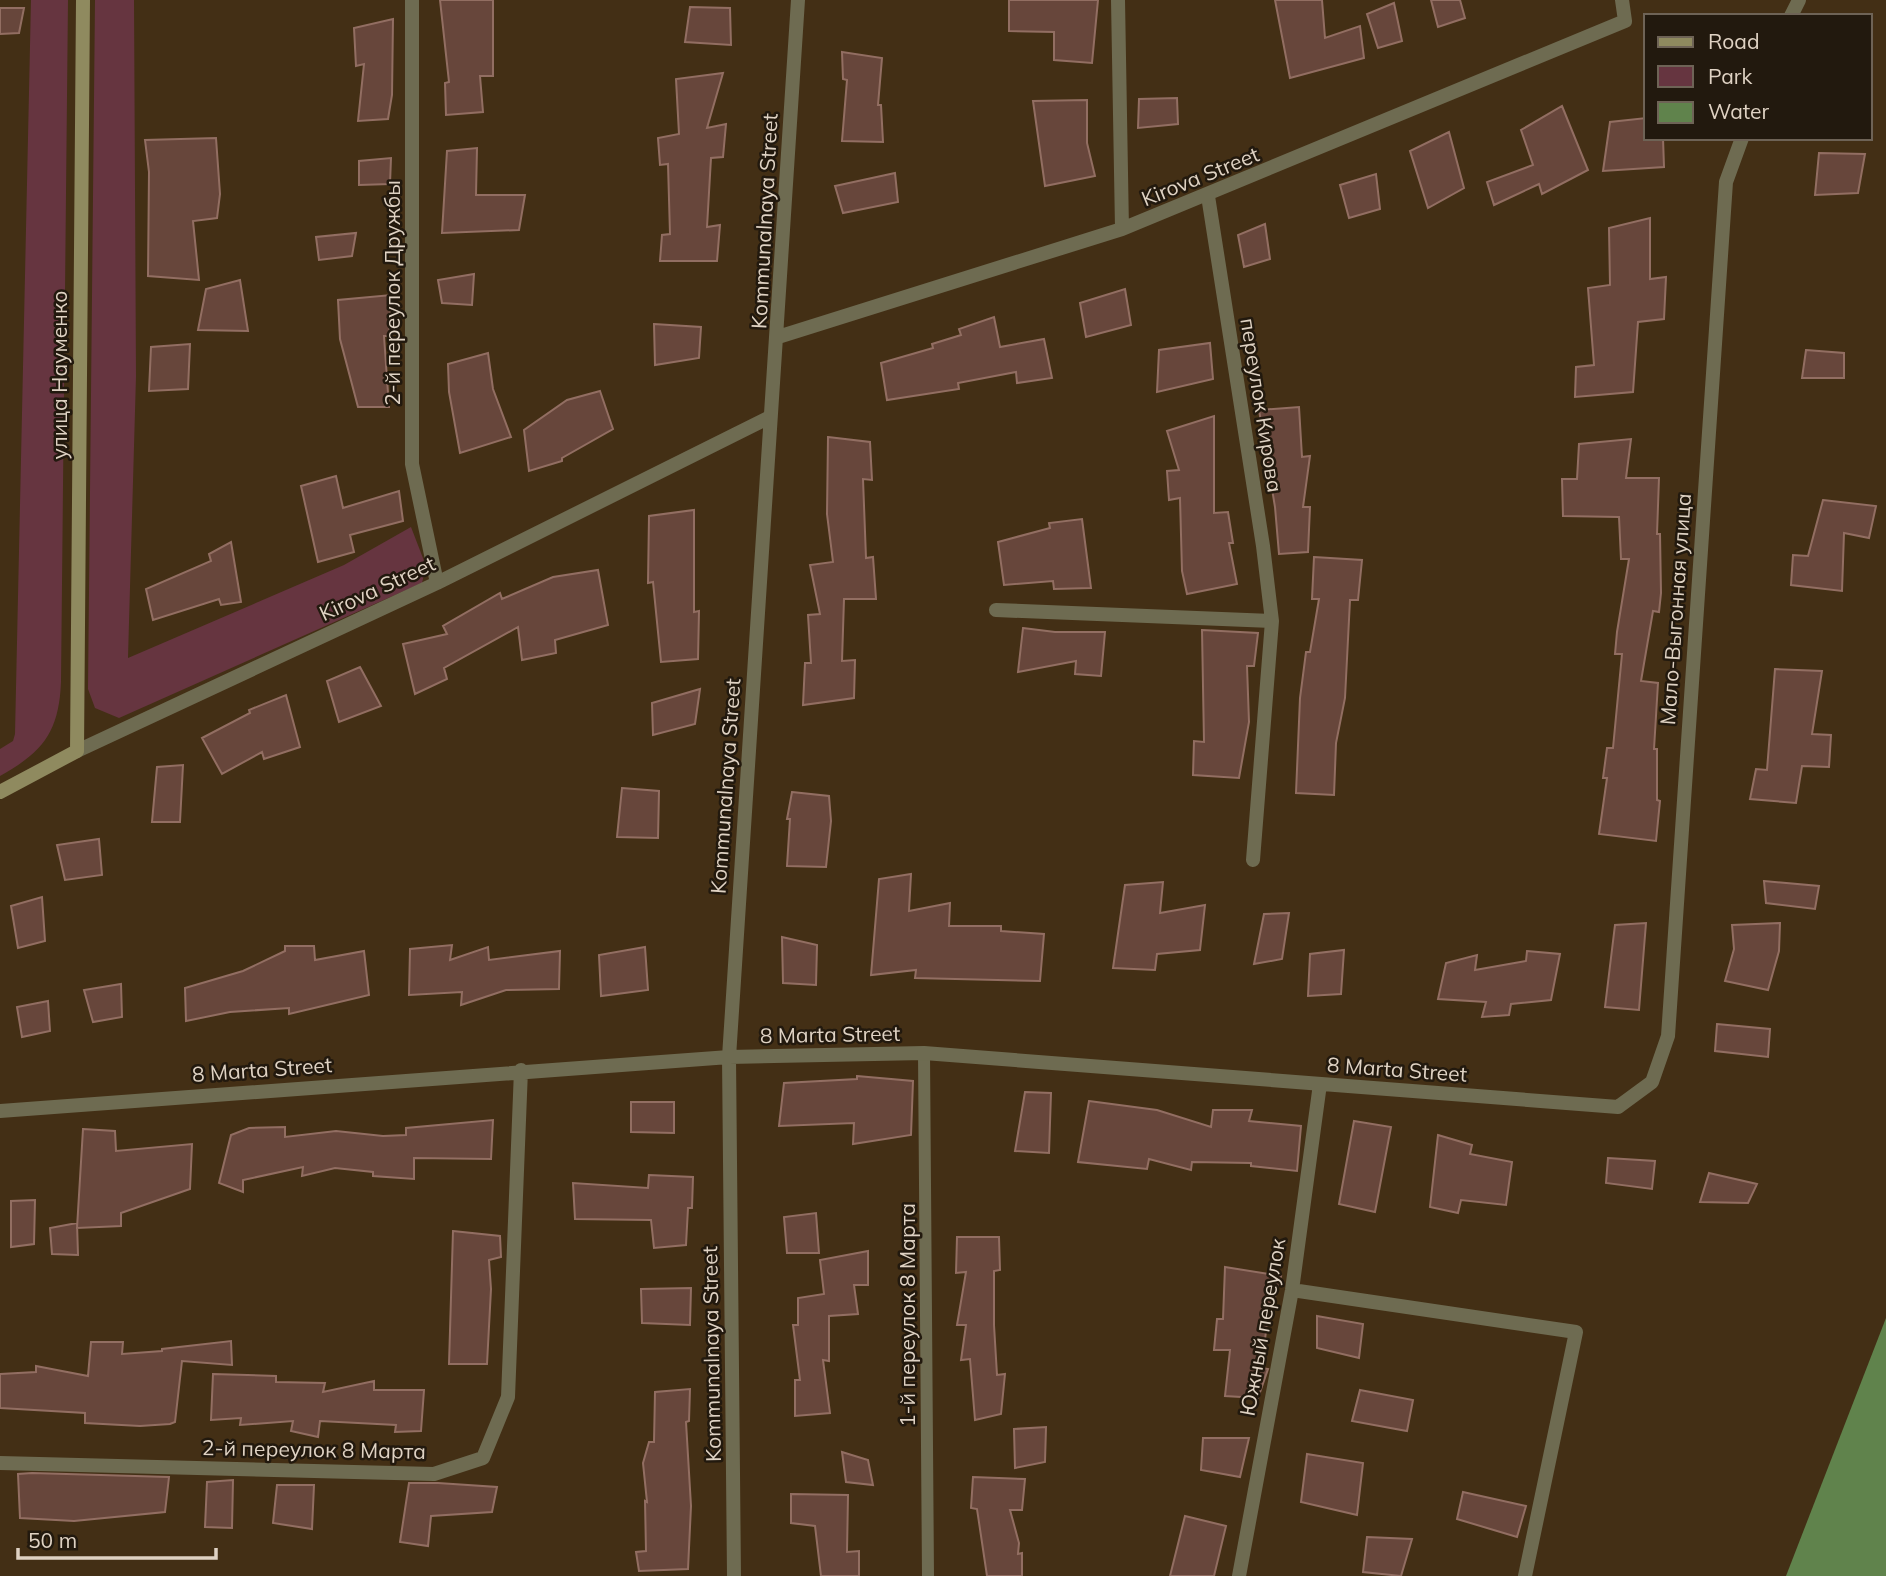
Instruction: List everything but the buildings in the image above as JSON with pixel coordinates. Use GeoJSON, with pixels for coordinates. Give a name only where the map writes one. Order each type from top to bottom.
{"type":"FeatureCollection","features":[{"type":"Feature","properties":{"kind":"main road","name":"улица Науменко"},"geometry":{"type":"LineString","coordinates":[[77,751],[83,0]]}},
{"type":"Feature","properties":{"kind":"main road","name":"Kirova Street"},"geometry":{"type":"LineString","coordinates":[[0,792],[77,751]]}},
{"type":"Feature","properties":{"kind":"street","name":"2-й переулок Дружбы"},"geometry":{"type":"LineString","coordinates":[[412,0],[412,464],[438,583]]}},
{"type":"Feature","properties":{"kind":"street","name":"Kommunalnaya Street"},"geometry":{"type":"LineString","coordinates":[[734,1576],[729,1056],[798,0]]}},
{"type":"Feature","properties":{"kind":"street"},"geometry":{"type":"LineString","coordinates":[[1118,0],[1122,229]]}},
{"type":"Feature","properties":{"kind":"street","name":"Kirova Street"},"geometry":{"type":"LineString","coordinates":[[778,337],[1122,229],[1208,196],[1625,21],[1622,0]]}},
{"type":"Feature","properties":{"kind":"street","name":"Мало-Выгонная улица"},"geometry":{"type":"LineString","coordinates":[[1652,1082],[1668,1036],[1726,182],[1741,140]]}},
{"type":"Feature","properties":{"kind":"street","name":"переулок Кирова"},"geometry":{"type":"LineString","coordinates":[[1208,196],[1263,546],[1272,621],[1254,859]]}},
{"type":"Feature","properties":{"kind":"street","name":"Kirova Street"},"geometry":{"type":"LineString","coordinates":[[77,751],[438,583],[770,417]]}},
{"type":"Feature","properties":{"kind":"street"},"geometry":{"type":"LineString","coordinates":[[996,610],[1272,621]]}},
{"type":"Feature","properties":{"kind":"street","name":"8 Marta Street"},"geometry":{"type":"LineString","coordinates":[[0,1111],[729,1056],[924,1053],[1618,1107],[1652,1082]]}},
{"type":"Feature","properties":{"kind":"street","name":"2-й переулок 8 Марта"},"geometry":{"type":"LineString","coordinates":[[0,1463],[434,1474],[483,1458],[508,1397],[522,1070]]}},
{"type":"Feature","properties":{"kind":"street","name":"Южный переулок"},"geometry":{"type":"LineString","coordinates":[[1239,1576],[1292,1290],[1320,1084]]}},
{"type":"Feature","properties":{"kind":"street"},"geometry":{"type":"LineString","coordinates":[[1292,1290],[1576,1332],[1525,1576]]}},
{"type":"Feature","properties":{"kind":"lane","name":"1-й переулок 8 Марта"},"geometry":{"type":"LineString","coordinates":[[924,1053],[929,1576]]}},
{"type":"Feature","properties":{"kind":"green space"},"geometry":{"type":"Polygon","coordinates":[[[31,0],[68,0],[61,682],[57,714],[46,739],[27,758],[0,776],[0,749],[13,741],[15,734],[31,0]]]}},
{"type":"Feature","properties":{"kind":"green space"},"geometry":{"type":"Polygon","coordinates":[[[95,0],[134,0],[136,376],[128,658],[344,565],[411,527],[426,566],[422,583],[119,718],[95,708],[88,689],[95,0]]]}},
{"type":"Feature","properties":{"kind":"water"},"geometry":{"type":"Polygon","coordinates":[[[1886,1318],[1886,1576],[1786,1576],[1886,1318]]]}}]}
